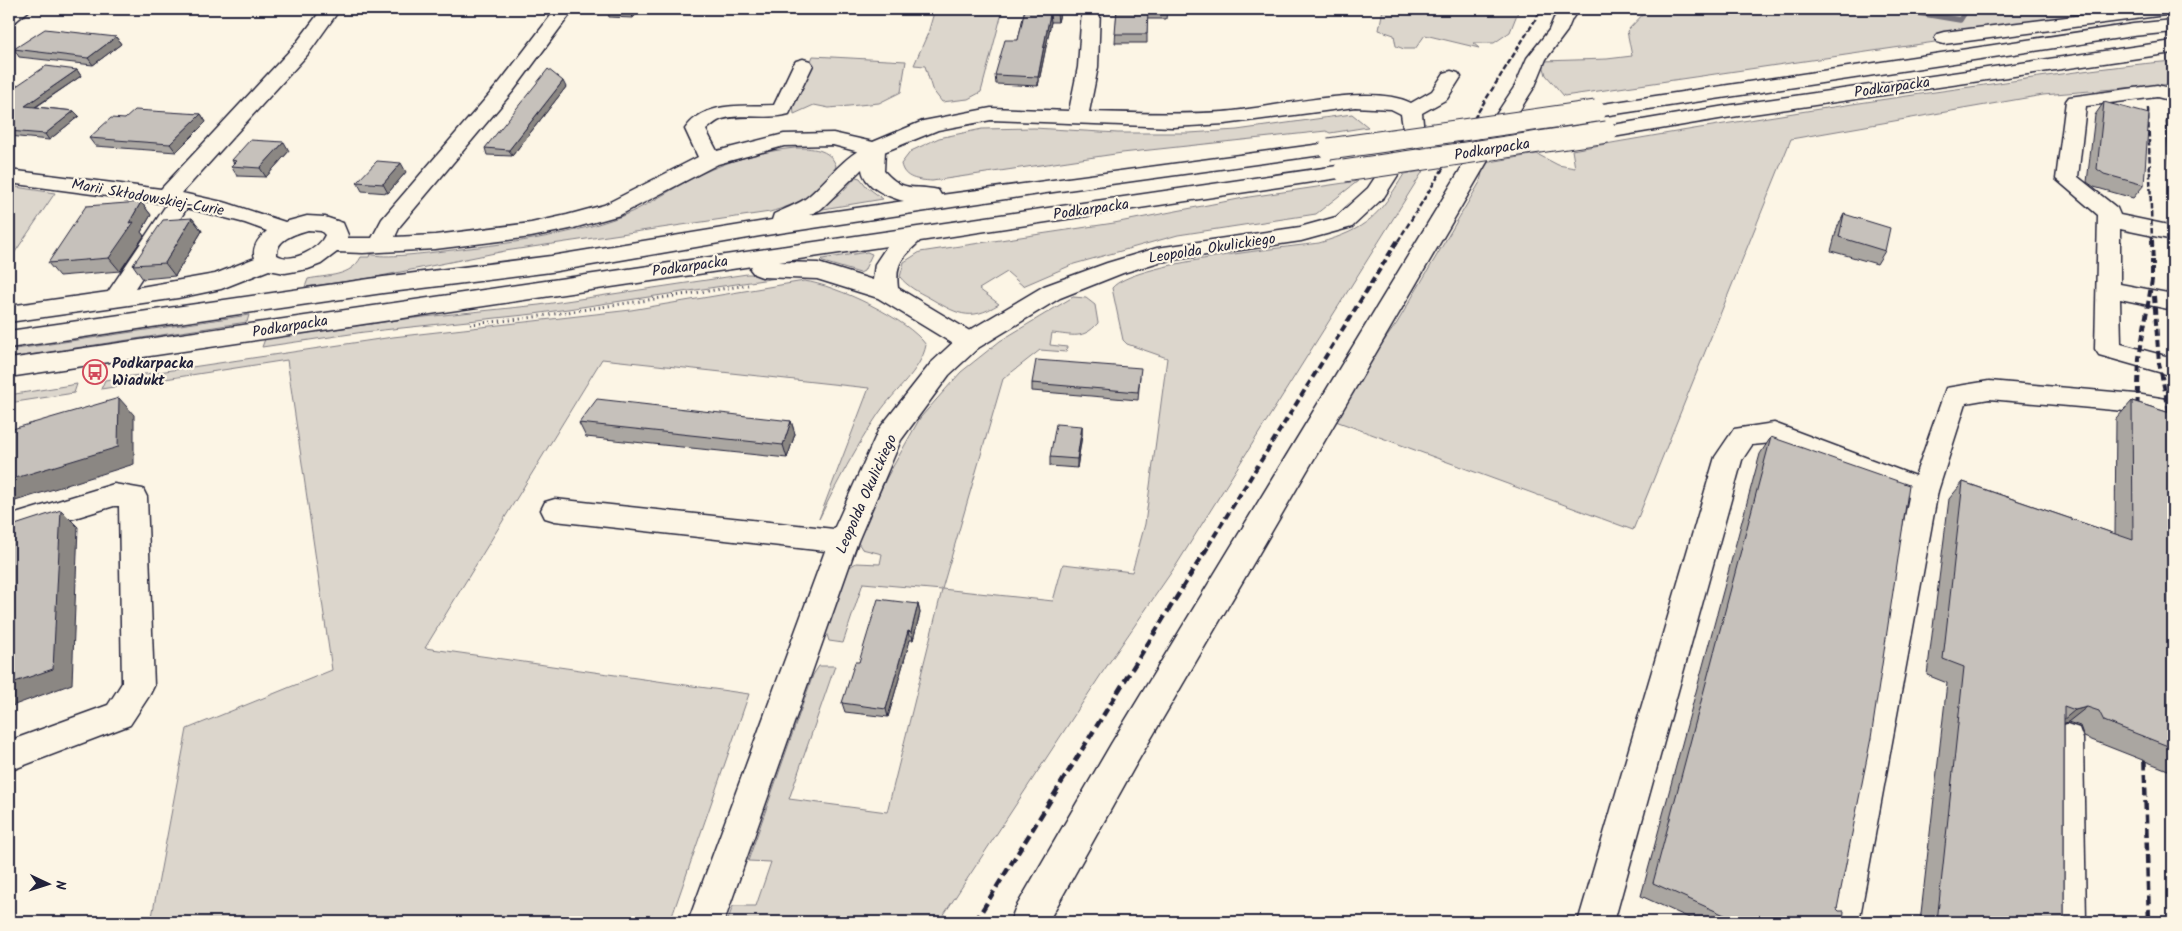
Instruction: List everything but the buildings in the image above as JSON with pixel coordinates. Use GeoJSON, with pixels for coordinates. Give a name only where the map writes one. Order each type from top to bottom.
{"type":"FeatureCollection","features":[{"type":"Feature","properties":{"kind":"main road"},"geometry":{"type":"LineString","coordinates":[[9,17],[22,9]]}},
{"type":"Feature","properties":{"kind":"main road"},"geometry":{"type":"LineString","coordinates":[[116,298],[173,199],[301,50],[331,9]]}},
{"type":"Feature","properties":{"kind":"main road"},"geometry":{"type":"LineString","coordinates":[[380,245],[390,224],[506,86],[566,9]]}},
{"type":"Feature","properties":{"kind":"main road"},"geometry":{"type":"LineString","coordinates":[[1078,118],[1088,67],[1091,9]]}},
{"type":"Feature","properties":{"kind":"main road"},"geometry":{"type":"LineString","coordinates":[[1028,922],[1123,755],[1478,157],[1525,86],[1537,58],[1558,31],[1563,18],[1570,9]]}},
{"type":"Feature","properties":{"kind":"main road"},"geometry":{"type":"LineString","coordinates":[[1944,38],[2173,9]]}},
{"type":"Feature","properties":{"kind":"main road","name":"Podkarpacka"},"geometry":{"type":"LineString","coordinates":[[9,340],[383,285],[551,264],[760,229],[1046,186],[1329,149],[1781,84],[2133,30],[2173,26]]}},
{"type":"Feature","properties":{"kind":"main road","name":"Podkarpacka"},"geometry":{"type":"LineString","coordinates":[[9,368],[716,262],[1607,132],[1725,112],[2173,46]]}},
{"type":"Feature","properties":{"kind":"main road"},"geometry":{"type":"LineString","coordinates":[[710,159],[695,129],[713,115],[735,112],[765,113],[782,110],[803,65]]}},
{"type":"Feature","properties":{"kind":"main road"},"geometry":{"type":"LineString","coordinates":[[760,229],[813,204],[851,166],[902,134],[921,127],[991,114],[1173,121],[1225,118],[1355,101],[1395,103],[1411,111],[1440,95],[1451,76]]}},
{"type":"Feature","properties":{"kind":"main road"},"geometry":{"type":"LineString","coordinates":[[2173,95],[2157,91],[2076,101],[2067,179],[2109,213],[2108,349],[2173,367]]}},
{"type":"Feature","properties":{"kind":"main road","name":"Leopolda Okulickiego"},"geometry":{"type":"LineString","coordinates":[[706,922],[843,541],[889,436],[940,369],[969,342],[1052,292],[1115,268],[1157,255],[1300,234],[1344,222],[1376,192],[1414,134],[1411,111]]}},
{"type":"Feature","properties":{"kind":"main road"},"geometry":{"type":"LineString","coordinates":[[333,245],[380,245],[490,236],[570,222],[612,210],[710,159],[784,140],[817,138],[848,141],[874,150]]}},
{"type":"Feature","properties":{"kind":"main road"},"geometry":{"type":"LineString","coordinates":[[874,150],[873,172],[884,185],[901,195],[978,197]]}},
{"type":"Feature","properties":{"kind":"main road","name":"Marii Skłodowskiej-Curie"},"geometry":{"type":"LineString","coordinates":[[9,176],[117,189],[173,199],[258,218],[285,230]]}},
{"type":"Feature","properties":{"kind":"main road"},"geometry":{"type":"LineString","coordinates":[[2109,220],[2173,232]]}},
{"type":"Feature","properties":{"kind":"main road"},"geometry":{"type":"LineString","coordinates":[[307,223],[327,224],[333,228],[337,232],[337,239],[333,245],[322,254],[307,262],[285,265],[269,261],[264,256],[264,250],[268,243],[285,230],[307,223]]}},
{"type":"Feature","properties":{"kind":"main road"},"geometry":{"type":"LineString","coordinates":[[886,292],[884,272],[889,256],[914,233]]}},
{"type":"Feature","properties":{"kind":"main road"},"geometry":{"type":"LineString","coordinates":[[9,314],[178,290],[221,281],[269,261]]}},
{"type":"Feature","properties":{"kind":"main road"},"geometry":{"type":"LineString","coordinates":[[716,262],[756,269],[818,271],[886,292],[969,342]]}},
{"type":"Feature","properties":{"kind":"main road"},"geometry":{"type":"LineString","coordinates":[[2108,289],[2173,302]]}},
{"type":"Feature","properties":{"kind":"main road"},"geometry":{"type":"LineString","coordinates":[[1841,922],[1924,491],[1955,395],[1989,390],[2136,403],[2173,410]]}},
{"type":"Feature","properties":{"kind":"main road"},"geometry":{"type":"LineString","coordinates":[[1603,920],[1729,457],[1744,436],[1774,432],[1924,491]]}},
{"type":"Feature","properties":{"kind":"main road"},"geometry":{"type":"LineString","coordinates":[[9,527],[114,495],[133,497],[138,686],[119,714],[9,756]]}},
{"type":"Feature","properties":{"kind":"main road"},"geometry":{"type":"LineString","coordinates":[[555,510],[843,541]]}},
{"type":"Feature","properties":{"kind":"main road"},"geometry":{"type":"LineString","coordinates":[[2067,739],[2068,922]]}},
{"type":"Feature","properties":{"kind":"shaded area"},"geometry":{"type":"Polygon","coordinates":[[[935,9],[1003,9],[981,92],[968,99],[942,102],[932,89],[925,66],[914,65],[928,33],[935,9]]]}},
{"type":"Feature","properties":{"kind":"shaded area"},"geometry":{"type":"Polygon","coordinates":[[[1383,9],[1519,9],[1510,32],[1494,43],[1473,43],[1479,48],[1425,35],[1415,49],[1404,49],[1396,46],[1394,35],[1379,30],[1383,9]]]}},
{"type":"Feature","properties":{"kind":"shaded area"},"geometry":{"type":"Polygon","coordinates":[[[1648,9],[2151,9],[1936,36],[1935,42],[1564,96],[1546,75],[1542,61],[1607,59],[1632,56],[1627,31],[1648,9]]]}},
{"type":"Feature","properties":{"kind":"shaded area"},"geometry":{"type":"Polygon","coordinates":[[[813,56],[906,61],[901,92],[879,103],[829,108],[814,105],[794,114],[793,105],[813,56]]]}},
{"type":"Feature","properties":{"kind":"shaded area"},"geometry":{"type":"Polygon","coordinates":[[[2173,61],[2173,84],[2043,95],[1791,139],[1633,530],[1333,420],[1348,390],[1397,323],[1480,182],[1484,163],[1537,154],[1558,165],[1575,168],[1572,150],[1860,103],[2092,70],[2173,61]]]}},
{"type":"Feature","properties":{"kind":"shaded area"},"geometry":{"type":"Polygon","coordinates":[[[1352,114],[1368,127],[1330,133],[1326,131],[1122,153],[932,181],[908,176],[901,164],[911,151],[939,138],[982,129],[1034,128],[1118,133],[1189,133],[1237,130],[1352,114]]]}},
{"type":"Feature","properties":{"kind":"shaded area"},"geometry":{"type":"Polygon","coordinates":[[[795,148],[825,152],[836,166],[826,184],[818,191],[789,206],[770,212],[505,251],[371,278],[305,287],[308,279],[345,272],[357,264],[361,257],[369,257],[370,254],[385,256],[406,255],[490,246],[579,229],[622,216],[723,164],[759,154],[795,148]]]}},
{"type":"Feature","properties":{"kind":"shaded area"},"geometry":{"type":"Polygon","coordinates":[[[1423,171],[1177,564],[1102,673],[939,922],[727,922],[733,906],[756,906],[771,862],[748,861],[813,675],[819,666],[835,666],[789,799],[887,812],[942,590],[863,583],[843,643],[829,641],[826,632],[848,568],[856,563],[880,564],[882,554],[862,549],[857,541],[886,479],[920,418],[961,372],[1000,341],[1073,297],[1086,298],[1095,305],[1098,323],[1087,332],[1077,335],[1052,333],[1050,345],[1067,347],[1066,352],[1040,350],[1003,379],[942,589],[1053,601],[1063,564],[1132,572],[1145,524],[1167,358],[1127,344],[1123,340],[1112,288],[1125,279],[1176,264],[1319,243],[1335,238],[1360,226],[1379,211],[1404,174],[1423,171]]]}},
{"type":"Feature","properties":{"kind":"shaded area"},"geometry":{"type":"Polygon","coordinates":[[[856,177],[860,178],[867,187],[883,199],[823,209],[822,207],[842,192],[856,177]]]}},
{"type":"Feature","properties":{"kind":"shaded area"},"geometry":{"type":"Polygon","coordinates":[[[1358,181],[1316,214],[1178,235],[1074,264],[1023,286],[1007,272],[979,289],[999,304],[979,313],[963,314],[947,308],[917,291],[900,277],[904,262],[920,252],[1114,223],[1249,197],[1358,181]]]}},
{"type":"Feature","properties":{"kind":"shaded area"},"geometry":{"type":"Polygon","coordinates":[[[9,186],[55,193],[9,261],[9,186]]]}},
{"type":"Feature","properties":{"kind":"shaded area"},"geometry":{"type":"Polygon","coordinates":[[[867,252],[872,254],[864,271],[860,273],[820,261],[822,259],[867,252]]]}},
{"type":"Feature","properties":{"kind":"shaded area"},"geometry":{"type":"Polygon","coordinates":[[[747,274],[797,275],[534,314],[364,332],[262,347],[265,339],[405,319],[539,305],[747,274]]]}},
{"type":"Feature","properties":{"kind":"shaded area"},"geometry":{"type":"Polygon","coordinates":[[[804,281],[852,296],[888,314],[917,335],[926,345],[919,364],[885,405],[862,439],[819,519],[869,388],[602,359],[425,648],[749,694],[670,922],[151,922],[187,729],[332,670],[287,360],[101,389],[105,380],[393,337],[631,310],[804,281]]]}},
{"type":"Feature","properties":{"kind":"shaded area"},"geometry":{"type":"Polygon","coordinates":[[[249,315],[247,322],[9,358],[9,350],[249,315]]]}},
{"type":"Feature","properties":{"kind":"shaded area"},"geometry":{"type":"Polygon","coordinates":[[[77,384],[74,393],[9,403],[9,395],[77,384]]]}},
{"type":"Feature","properties":{"kind":"waterway"},"geometry":{"type":"LineString","coordinates":[[1894,9],[1960,20],[1967,9]]}},
{"type":"Feature","properties":{"kind":"railway"},"geometry":{"type":"LineString","coordinates":[[1398,241],[1542,9]]}},
{"type":"Feature","properties":{"kind":"railway"},"geometry":{"type":"LineString","coordinates":[[2148,108],[2152,241]]}},
{"type":"Feature","properties":{"kind":"railway"},"geometry":{"type":"LineString","coordinates":[[1208,546],[1398,240]]}},
{"type":"Feature","properties":{"kind":"railway"},"geometry":{"type":"LineString","coordinates":[[2152,240],[2153,266]]}},
{"type":"Feature","properties":{"kind":"railway"},"geometry":{"type":"LineString","coordinates":[[2137,417],[2139,358],[2152,280],[2152,260]]}},
{"type":"Feature","properties":{"kind":"railway"},"geometry":{"type":"LineString","coordinates":[[2154,296],[2159,363],[2173,429]]}},
{"type":"Feature","properties":{"kind":"railway"},"geometry":{"type":"LineString","coordinates":[[975,922],[1209,545]]}},
{"type":"Feature","properties":{"kind":"railway"},"geometry":{"type":"LineString","coordinates":[[2144,747],[2149,922]]}},
{"type":"Feature","properties":{"kind":"place","name":"Podkarpacka Wiadukt"},"geometry":{"type":"Point","coordinates":[95,372]}}]}
